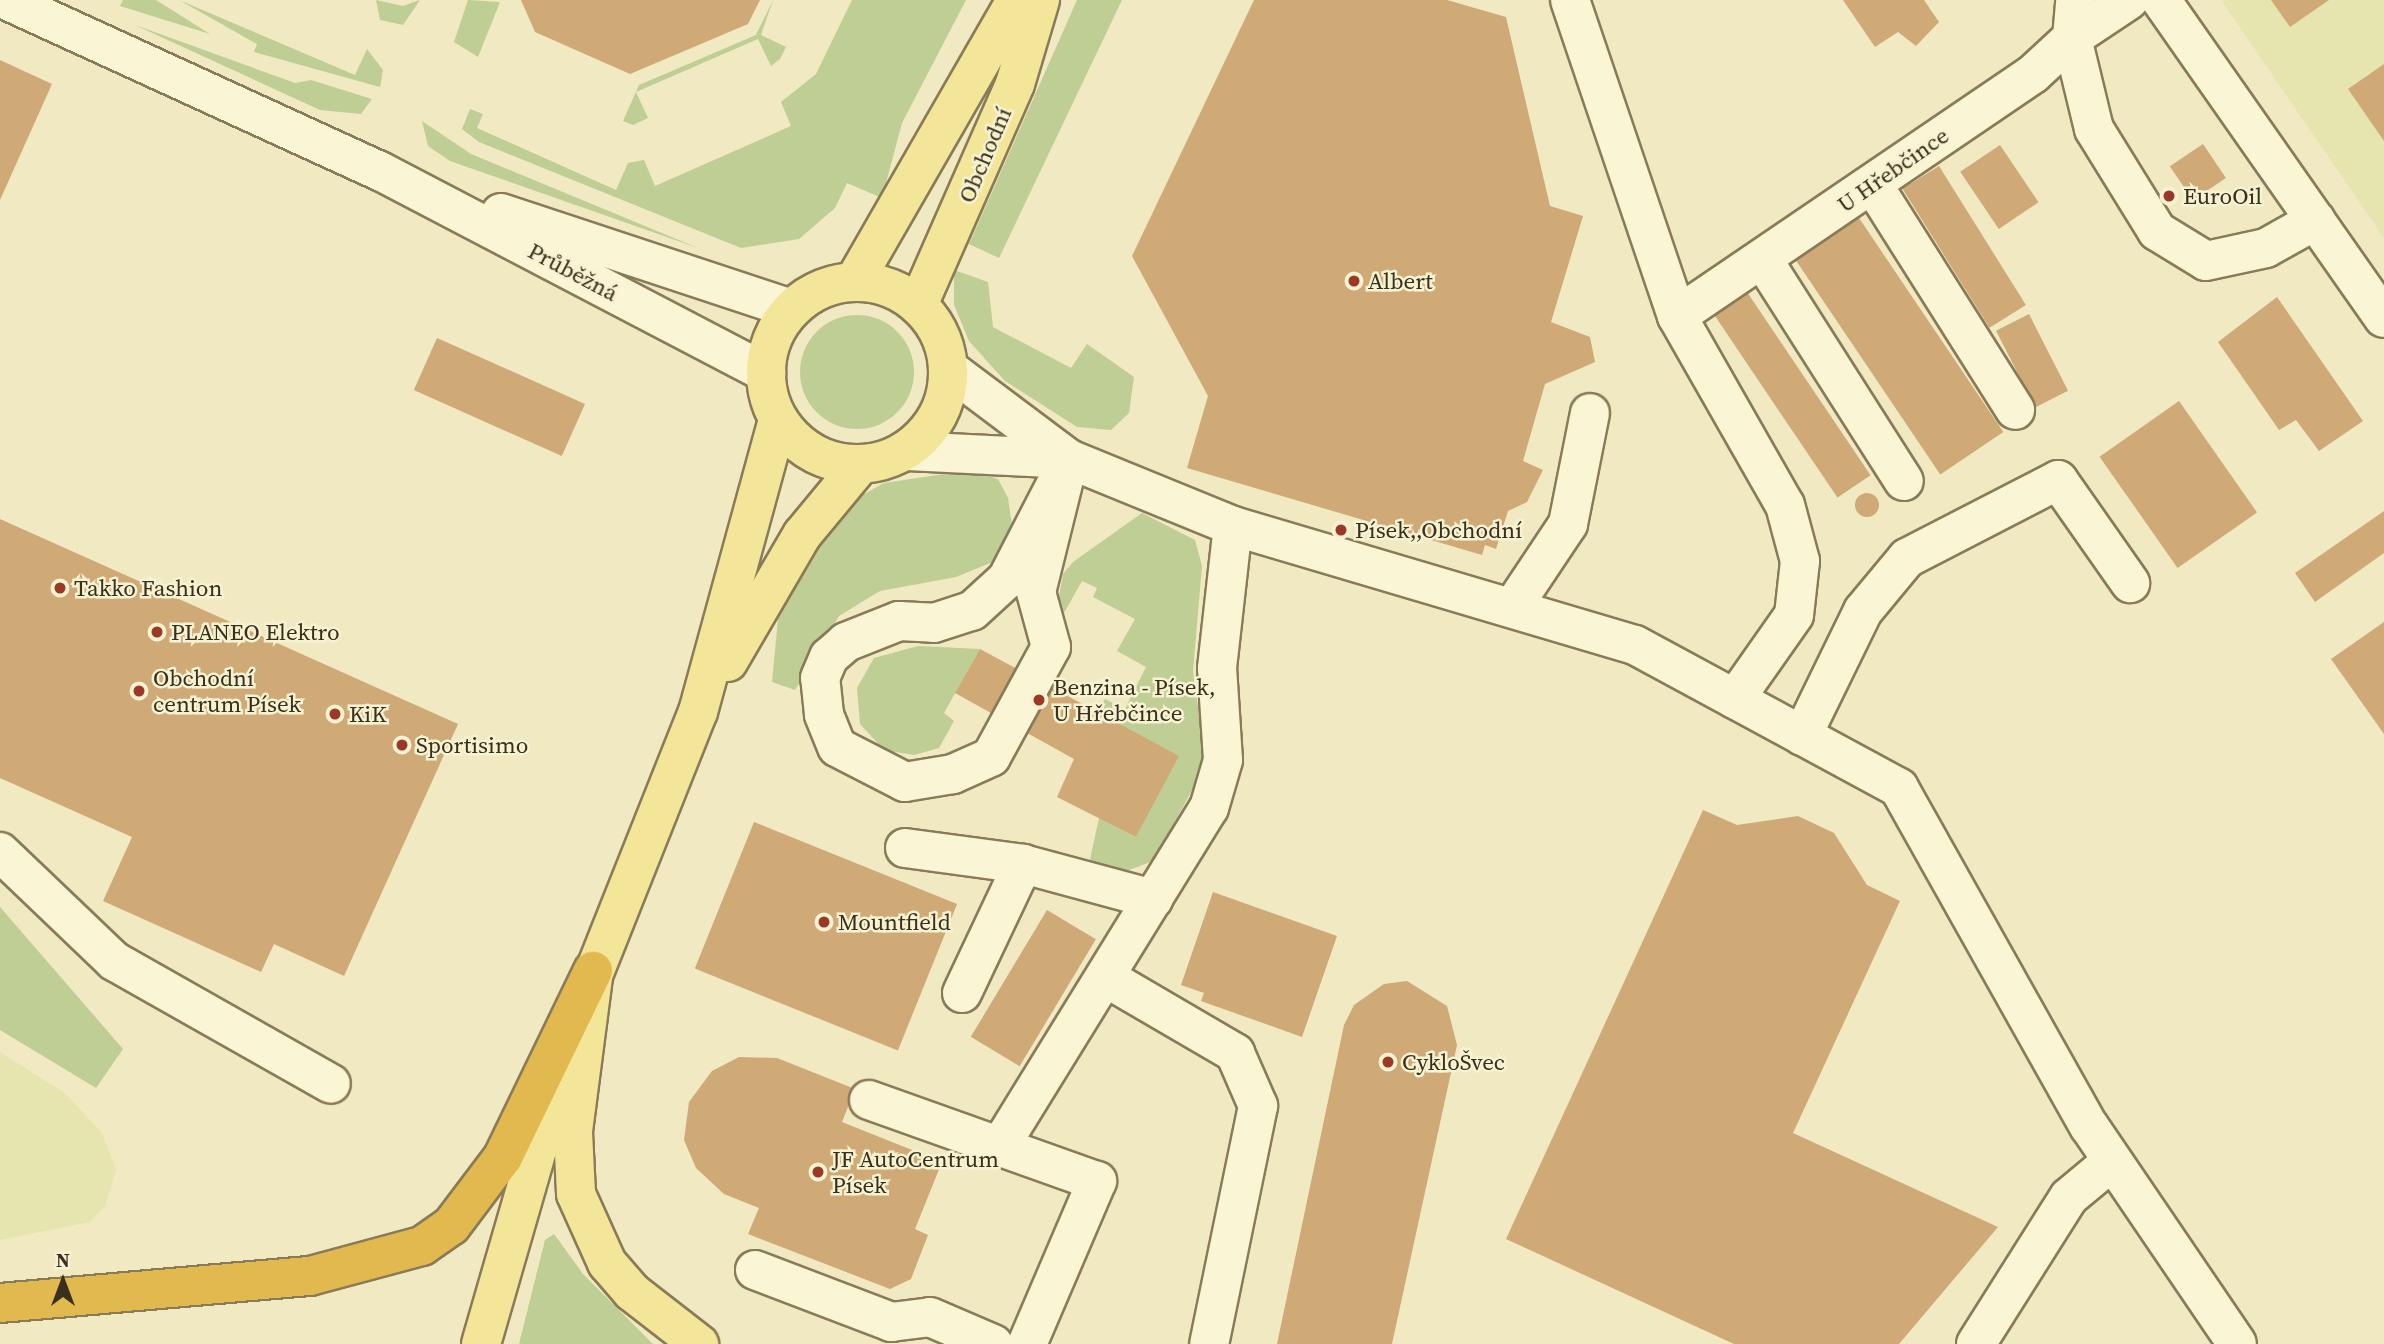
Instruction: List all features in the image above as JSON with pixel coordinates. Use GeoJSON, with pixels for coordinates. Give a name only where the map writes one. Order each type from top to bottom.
{"type":"FeatureCollection","features":[{"type":"Feature","properties":{"kind":"highway"},"geometry":{"type":"LineString","coordinates":[[0,1303],[310,1276],[422,1247],[451,1226],[503,1157],[593,971]]}},
{"type":"Feature","properties":{"kind":"main road"},"geometry":{"type":"LineString","coordinates":[[854,282],[1016,0]]}},
{"type":"Feature","properties":{"kind":"main road","name":"Obchodní"},"geometry":{"type":"LineString","coordinates":[[918,305],[1016,84],[1040,0]]}},
{"type":"Feature","properties":{"kind":"main road"},"geometry":{"type":"LineString","coordinates":[[481,1344],[593,971],[698,712],[778,420],[766,373],[769,349],[792,309],[810,295],[854,282],[898,292],[918,305],[934,323],[949,369],[939,415],[906,451],[860,465],[813,453],[778,420]]}},
{"type":"Feature","properties":{"kind":"main road"},"geometry":{"type":"LineString","coordinates":[[698,712],[802,535],[860,465]]}},
{"type":"Feature","properties":{"kind":"main road"},"geometry":{"type":"LineString","coordinates":[[593,971],[573,1132],[576,1194],[607,1263],[632,1292],[699,1344]]}},
{"type":"Feature","properties":{"kind":"street","name":"Průběžná"},"geometry":{"type":"LineString","coordinates":[[6,0],[380,171],[766,373]]}},
{"type":"Feature","properties":{"kind":"street"},"geometry":{"type":"LineString","coordinates":[[1570,0],[1677,316],[1785,505],[1800,561],[1794,615],[1735,699]]}},
{"type":"Feature","properties":{"kind":"street"},"geometry":{"type":"LineString","coordinates":[[2075,0],[2072,38],[2094,129],[2157,231],[2180,250],[2206,261],[2238,258],[2316,220]]}},
{"type":"Feature","properties":{"kind":"street","name":"U Hřebčince"},"geometry":{"type":"LineString","coordinates":[[1677,316],[2033,74],[2072,38],[2129,0]]}},
{"type":"Feature","properties":{"kind":"street"},"geometry":{"type":"LineString","coordinates":[[2161,0],[2384,317]]}},
{"type":"Feature","properties":{"kind":"street","name":"Průběžná"},"geometry":{"type":"LineString","coordinates":[[380,171],[792,309]]}},
{"type":"Feature","properties":{"kind":"street"},"geometry":{"type":"LineString","coordinates":[[1873,185],[2015,410]]}},
{"type":"Feature","properties":{"kind":"street"},"geometry":{"type":"LineString","coordinates":[[1763,260],[1904,481]]}},
{"type":"Feature","properties":{"kind":"street"},"geometry":{"type":"LineString","coordinates":[[949,369],[1069,459],[1233,526],[1635,645],[1899,789],[2111,1161],[2237,1344]]}},
{"type":"Feature","properties":{"kind":"street"},"geometry":{"type":"LineString","coordinates":[[1512,608],[1568,524],[1590,413]]}},
{"type":"Feature","properties":{"kind":"street"},"geometry":{"type":"LineString","coordinates":[[906,451],[1069,459]]}},
{"type":"Feature","properties":{"kind":"street"},"geometry":{"type":"LineString","coordinates":[[1069,459],[1036,592],[1051,647],[991,757],[953,774],[905,782],[837,747],[824,714],[820,678],[829,657],[899,621],[934,623],[972,611],[1007,579],[1069,459]]}},
{"type":"Feature","properties":{"kind":"street"},"geometry":{"type":"LineString","coordinates":[[1802,736],[1863,611],[1907,558],[2058,480],[2130,583]]}},
{"type":"Feature","properties":{"kind":"street"},"geometry":{"type":"LineString","coordinates":[[1000,1146],[1209,808],[1223,760],[1217,668],[1233,526]]}},
{"type":"Feature","properties":{"kind":"street"},"geometry":{"type":"LineString","coordinates":[[905,848],[1023,864],[1153,899]]}},
{"type":"Feature","properties":{"kind":"street"},"geometry":{"type":"LineString","coordinates":[[0,852],[114,961],[331,1084]]}},
{"type":"Feature","properties":{"kind":"street"},"geometry":{"type":"LineString","coordinates":[[962,993],[1023,864]]}},
{"type":"Feature","properties":{"kind":"street"},"geometry":{"type":"LineString","coordinates":[[1105,977],[1236,1053],[1258,1107],[1209,1344]]}},
{"type":"Feature","properties":{"kind":"street"},"geometry":{"type":"LineString","coordinates":[[869,1100],[1097,1181],[1027,1344]]}},
{"type":"Feature","properties":{"kind":"street"},"geometry":{"type":"LineString","coordinates":[[1976,1344],[2069,1197],[2111,1161]]}},
{"type":"Feature","properties":{"kind":"street"},"geometry":{"type":"LineString","coordinates":[[755,1270],[891,1322],[930,1317],[993,1344]]}},
{"type":"Feature","properties":{"kind":"green space"},"geometry":{"type":"Polygon","coordinates":[[[123,0],[156,0],[210,34],[120,6],[123,0]]]}},
{"type":"Feature","properties":{"kind":"green space"},"geometry":{"type":"Polygon","coordinates":[[[179,0],[355,75],[367,49],[383,70],[380,87],[254,52],[257,44],[179,0]]]}},
{"type":"Feature","properties":{"kind":"green space"},"geometry":{"type":"Polygon","coordinates":[[[376,0],[403,6],[420,0],[403,25],[380,20],[376,0]]]}},
{"type":"Feature","properties":{"kind":"green space"},"geometry":{"type":"Polygon","coordinates":[[[468,0],[500,2],[478,57],[454,42],[468,0]]]}},
{"type":"Feature","properties":{"kind":"green space"},"geometry":{"type":"Polygon","coordinates":[[[773,0],[761,35],[786,47],[780,59],[771,66],[758,39],[636,92],[648,118],[633,125],[623,121],[639,85],[756,35],[773,0]]]}},
{"type":"Feature","properties":{"kind":"green space"},"geometry":{"type":"Polygon","coordinates":[[[852,0],[966,0],[902,123],[882,198],[847,183],[835,208],[799,239],[741,248],[479,142],[462,129],[470,109],[483,114],[477,128],[616,190],[628,163],[644,160],[655,186],[791,126],[781,102],[816,74],[852,0]]]}},
{"type":"Feature","properties":{"kind":"green space"},"geometry":{"type":"Polygon","coordinates":[[[1077,0],[1122,0],[999,258],[969,244],[1077,0]]]}},
{"type":"Feature","properties":{"kind":"green space"},"geometry":{"type":"Polygon","coordinates":[[[2221,0],[2384,0],[2384,238],[2221,0]]]}},
{"type":"Feature","properties":{"kind":"green space"},"geometry":{"type":"Polygon","coordinates":[[[135,25],[295,83],[311,80],[372,99],[361,114],[320,110],[135,25]]]}},
{"type":"Feature","properties":{"kind":"green space"},"geometry":{"type":"Polygon","coordinates":[[[422,121],[471,154],[698,248],[450,161],[428,146],[422,121]]]}},
{"type":"Feature","properties":{"kind":"green space"},"geometry":{"type":"Polygon","coordinates":[[[954,270],[988,282],[993,327],[1071,368],[1087,344],[1134,377],[1129,413],[1111,430],[1077,427],[1005,381],[969,341],[954,305],[954,270]]]}},
{"type":"Feature","properties":{"kind":"green space"},"geometry":{"type":"Polygon","coordinates":[[[857,315],[879,319],[898,331],[910,350],[914,372],[910,394],[898,413],[879,425],[857,429],[835,425],[816,413],[804,394],[800,372],[804,350],[816,331],[835,319],[857,315]]]}},
{"type":"Feature","properties":{"kind":"green space"},"geometry":{"type":"Polygon","coordinates":[[[971,470],[998,479],[1008,498],[1012,525],[995,561],[956,577],[880,591],[839,616],[795,690],[772,682],[778,619],[815,549],[850,502],[884,483],[971,470]]]}},
{"type":"Feature","properties":{"kind":"green space"},"geometry":{"type":"Polygon","coordinates":[[[1142,513],[1195,540],[1202,566],[1193,671],[1206,765],[1153,861],[1121,873],[1089,864],[1099,818],[1136,837],[1178,756],[1097,714],[1105,699],[1125,709],[1146,667],[1117,651],[1135,619],[1093,597],[1097,588],[1082,581],[1064,613],[1059,596],[1063,574],[1073,562],[1142,513]]]}},
{"type":"Feature","properties":{"kind":"green space"},"geometry":{"type":"Polygon","coordinates":[[[918,646],[980,649],[944,713],[954,721],[939,748],[914,755],[884,750],[860,724],[857,688],[874,658],[918,646]]]}},
{"type":"Feature","properties":{"kind":"green space"},"geometry":{"type":"Polygon","coordinates":[[[0,907],[123,1049],[96,1088],[0,1030],[0,907]]]}},
{"type":"Feature","properties":{"kind":"green space"},"geometry":{"type":"Polygon","coordinates":[[[0,1052],[65,1093],[102,1133],[116,1170],[105,1206],[90,1222],[0,1240],[0,1052]]]}},
{"type":"Feature","properties":{"kind":"green space"},"geometry":{"type":"Polygon","coordinates":[[[554,1234],[583,1274],[653,1344],[519,1344],[545,1240],[554,1234]]]}},
{"type":"Feature","properties":{"kind":"building"},"geometry":{"type":"Polygon","coordinates":[[[521,0],[760,0],[748,24],[630,74],[535,32],[521,0]]]}},
{"type":"Feature","properties":{"kind":"building","name":"Albert"},"geometry":{"type":"Polygon","coordinates":[[[1254,0],[1447,0],[1506,17],[1550,206],[1583,216],[1551,322],[1590,337],[1595,362],[1545,384],[1523,461],[1543,470],[1527,502],[1508,511],[1496,549],[1485,545],[1482,555],[1187,468],[1208,396],[1132,256],[1254,0]]]}},
{"type":"Feature","properties":{"kind":"building"},"geometry":{"type":"Polygon","coordinates":[[[1843,0],[1924,0],[1939,22],[1916,46],[1898,32],[1875,47],[1843,0]]]}},
{"type":"Feature","properties":{"kind":"building"},"geometry":{"type":"Polygon","coordinates":[[[2271,0],[2329,0],[2290,27],[2271,0]]]}},
{"type":"Feature","properties":{"kind":"building"},"geometry":{"type":"Polygon","coordinates":[[[0,60],[52,84],[0,200],[0,60]]]}},
{"type":"Feature","properties":{"kind":"building"},"geometry":{"type":"Polygon","coordinates":[[[2384,64],[2384,141],[2348,89],[2384,64]]]}},
{"type":"Feature","properties":{"kind":"building"},"geometry":{"type":"Polygon","coordinates":[[[2203,144],[2226,178],[2193,200],[2170,166],[2203,144]]]}},
{"type":"Feature","properties":{"kind":"building"},"geometry":{"type":"Polygon","coordinates":[[[2000,145],[2039,202],[1999,229],[1960,172],[2000,145]]]}},
{"type":"Feature","properties":{"kind":"building"},"geometry":{"type":"Polygon","coordinates":[[[1939,166],[2026,305],[1989,328],[1903,189],[1939,166]]]}},
{"type":"Feature","properties":{"kind":"building"},"geometry":{"type":"Polygon","coordinates":[[[1859,218],[2003,432],[1940,474],[1796,260],[1859,218]]]}},
{"type":"Feature","properties":{"kind":"building"},"geometry":{"type":"Polygon","coordinates":[[[1747,292],[1871,475],[1837,498],[1714,314],[1747,292]]]}},
{"type":"Feature","properties":{"kind":"building"},"geometry":{"type":"Polygon","coordinates":[[[2277,297],[2363,421],[2319,451],[2296,420],[2279,430],[2218,342],[2277,297]]]}},
{"type":"Feature","properties":{"kind":"building"},"geometry":{"type":"Polygon","coordinates":[[[2029,314],[2068,391],[2035,407],[1996,331],[2029,314]]]}},
{"type":"Feature","properties":{"kind":"building"},"geometry":{"type":"Polygon","coordinates":[[[437,338],[585,404],[562,456],[414,390],[437,338]]]}},
{"type":"Feature","properties":{"kind":"building"},"geometry":{"type":"Polygon","coordinates":[[[2179,401],[2257,512],[2178,568],[2100,457],[2179,401]]]}},
{"type":"Feature","properties":{"kind":"building"},"geometry":{"type":"Polygon","coordinates":[[[1867,493],[1876,496],[1879,505],[1876,514],[1867,517],[1858,514],[1855,505],[1858,496],[1867,493]]]}},
{"type":"Feature","properties":{"kind":"building"},"geometry":{"type":"Polygon","coordinates":[[[2384,511],[2384,553],[2315,602],[2295,573],[2384,511]]]}},
{"type":"Feature","properties":{"kind":"building"},"geometry":{"type":"Polygon","coordinates":[[[0,519],[458,724],[344,976],[274,944],[261,972],[103,901],[132,837],[0,778],[0,519]]]}},
{"type":"Feature","properties":{"kind":"building"},"geometry":{"type":"Polygon","coordinates":[[[2384,622],[2384,734],[2331,659],[2384,622]]]}},
{"type":"Feature","properties":{"kind":"building"},"geometry":{"type":"Polygon","coordinates":[[[980,649],[1179,756],[1136,837],[1057,797],[1074,759],[955,693],[980,649]]]}},
{"type":"Feature","properties":{"kind":"building"},"geometry":{"type":"Polygon","coordinates":[[[1703,810],[1737,825],[1798,816],[1834,833],[1867,885],[1900,901],[1793,1133],[1998,1227],[1899,1344],[1734,1344],[1506,1239],[1703,810]]]}},
{"type":"Feature","properties":{"kind":"building"},"geometry":{"type":"Polygon","coordinates":[[[754,822],[957,904],[898,1051],[695,968],[754,822]]]}},
{"type":"Feature","properties":{"kind":"building"},"geometry":{"type":"Polygon","coordinates":[[[1213,892],[1337,936],[1302,1037],[1201,1001],[1204,993],[1181,985],[1213,892]]]}},
{"type":"Feature","properties":{"kind":"building"},"geometry":{"type":"Polygon","coordinates":[[[1047,910],[1096,939],[1020,1066],[971,1037],[1047,910]]]}},
{"type":"Feature","properties":{"kind":"building"},"geometry":{"type":"Polygon","coordinates":[[[1407,981],[1447,1006],[1457,1045],[1392,1344],[1277,1344],[1344,1025],[1354,1005],[1384,984],[1407,981]]]}},
{"type":"Feature","properties":{"kind":"building"},"geometry":{"type":"Polygon","coordinates":[[[739,1057],[777,1058],[855,1089],[842,1122],[942,1162],[915,1229],[928,1235],[911,1279],[890,1289],[748,1234],[759,1208],[724,1194],[696,1168],[684,1140],[689,1102],[712,1071],[739,1057]]]}},
{"type":"Feature","properties":{"kind":"place","name":"EuroOil"},"geometry":{"type":"Point","coordinates":[2169,196]}},
{"type":"Feature","properties":{"kind":"place","name":"Albert"},"geometry":{"type":"Point","coordinates":[1354,281]}},
{"type":"Feature","properties":{"kind":"place","name":"Písek,,Obchodní"},"geometry":{"type":"Point","coordinates":[1341,530]}},
{"type":"Feature","properties":{"kind":"place","name":"Takko Fashion"},"geometry":{"type":"Point","coordinates":[60,588]}},
{"type":"Feature","properties":{"kind":"place","name":"PLANEO Elektro"},"geometry":{"type":"Point","coordinates":[157,632]}},
{"type":"Feature","properties":{"kind":"place","name":"Obchodní centrum Písek"},"geometry":{"type":"Point","coordinates":[139,691]}},
{"type":"Feature","properties":{"kind":"place","name":"Benzina - Písek, U Hřebčince"},"geometry":{"type":"Point","coordinates":[1039,700]}},
{"type":"Feature","properties":{"kind":"place","name":"KiK"},"geometry":{"type":"Point","coordinates":[335,714]}},
{"type":"Feature","properties":{"kind":"place","name":"Sportisimo"},"geometry":{"type":"Point","coordinates":[402,745]}},
{"type":"Feature","properties":{"kind":"place","name":"Mountfield"},"geometry":{"type":"Point","coordinates":[824,922]}},
{"type":"Feature","properties":{"kind":"place","name":"CykloŠvec"},"geometry":{"type":"Point","coordinates":[1388,1062]}},
{"type":"Feature","properties":{"kind":"place","name":"JF AutoCentrum Písek"},"geometry":{"type":"Point","coordinates":[818,1172]}}]}
